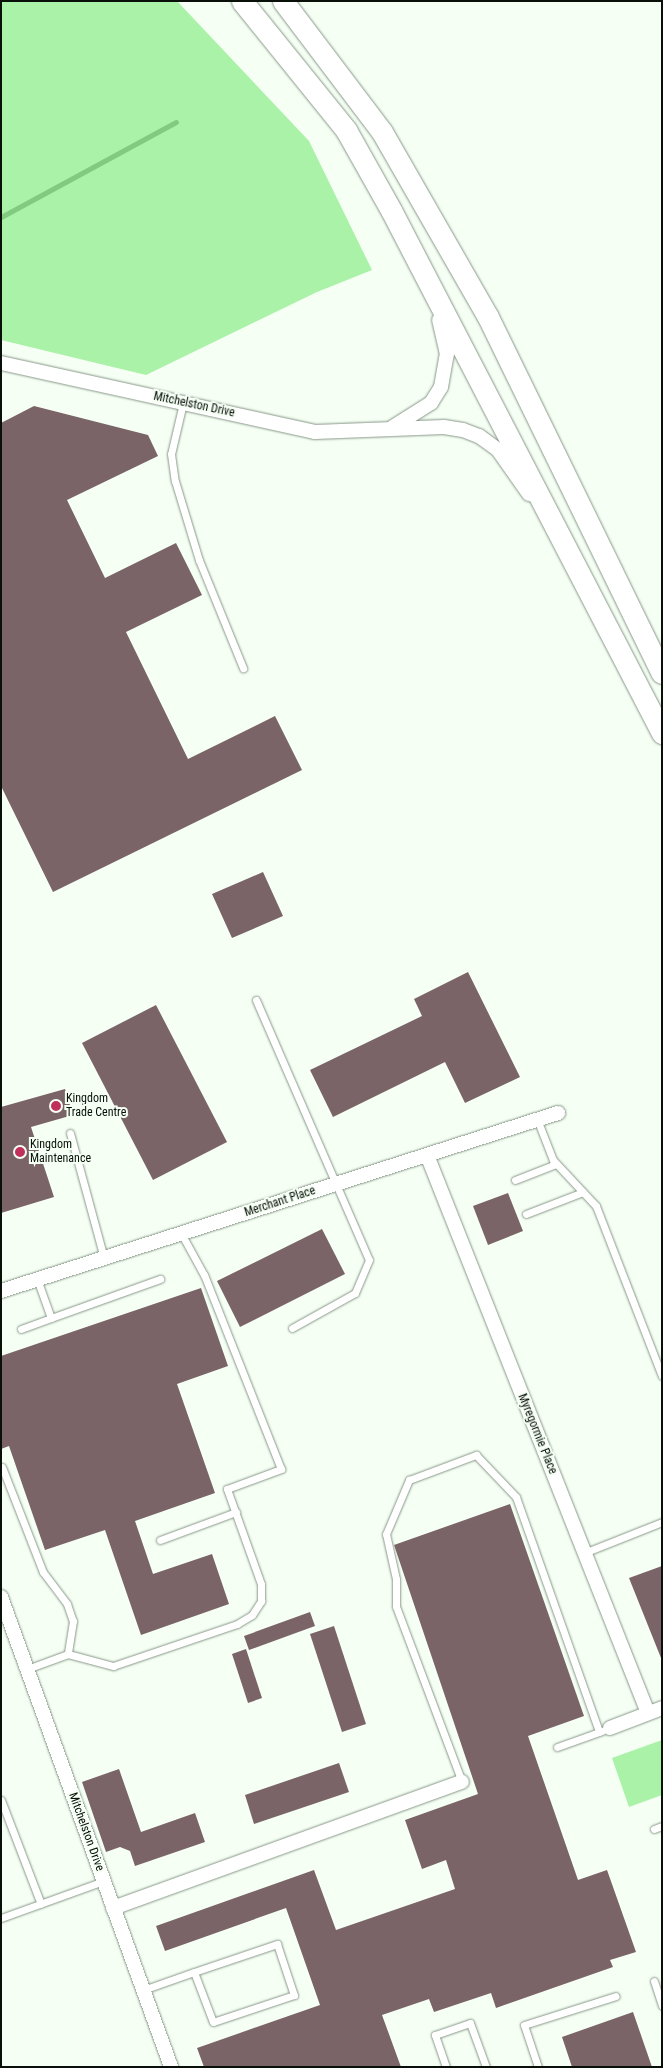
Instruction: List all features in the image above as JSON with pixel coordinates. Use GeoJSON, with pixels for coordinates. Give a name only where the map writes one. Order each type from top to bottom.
{"type":"FeatureCollection","features":[{"type":"Feature","properties":{"kind":"main road"},"geometry":{"type":"LineString","coordinates":[[242,1],[346,130],[392,212],[571,554],[662,733]]}},
{"type":"Feature","properties":{"kind":"main road"},"geometry":{"type":"LineString","coordinates":[[282,1],[382,132],[488,317],[662,673]]}},
{"type":"Feature","properties":{"kind":"street"},"geometry":{"type":"LineString","coordinates":[[388,429],[416,414],[437,396],[446,374],[447,354],[440,320],[392,212]]}},
{"type":"Feature","properties":{"kind":"street","name":"Mitchelston Drive"},"geometry":{"type":"LineString","coordinates":[[1,363],[316,432],[444,427],[479,436],[491,443],[571,554]]}},
{"type":"Feature","properties":{"kind":"street","name":"Merchant Place"},"geometry":{"type":"LineString","coordinates":[[1,1291],[558,1113]]}},
{"type":"Feature","properties":{"kind":"street","name":"Myregormie Place"},"geometry":{"type":"LineString","coordinates":[[427,1155],[648,1714]]}},
{"type":"Feature","properties":{"kind":"street","name":"Mitchelston Drive"},"geometry":{"type":"LineString","coordinates":[[1,1597],[171,2067]]}},
{"type":"Feature","properties":{"kind":"street"},"geometry":{"type":"LineString","coordinates":[[605,1730],[662,1708]]}},
{"type":"Feature","properties":{"kind":"street"},"geometry":{"type":"LineString","coordinates":[[113,1908],[462,1782]]}},
{"type":"Feature","properties":{"kind":"lane"},"geometry":{"type":"LineString","coordinates":[[183,403],[171,454],[174,482],[199,560],[243,668]]}},
{"type":"Feature","properties":{"kind":"lane"},"geometry":{"type":"LineString","coordinates":[[256,1000],[338,1183],[369,1260],[355,1293],[292,1328]]}},
{"type":"Feature","properties":{"kind":"lane"},"geometry":{"type":"LineString","coordinates":[[537,1119],[556,1164],[596,1206],[662,1376]]}},
{"type":"Feature","properties":{"kind":"lane"},"geometry":{"type":"LineString","coordinates":[[70,1133],[104,1258]]}},
{"type":"Feature","properties":{"kind":"lane"},"geometry":{"type":"LineString","coordinates":[[516,1180],[556,1164]]}},
{"type":"Feature","properties":{"kind":"lane"},"geometry":{"type":"LineString","coordinates":[[526,1214],[583,1192]]}},
{"type":"Feature","properties":{"kind":"lane"},"geometry":{"type":"LineString","coordinates":[[27,1669],[68,1654],[114,1666],[252,1616],[261,1602],[261,1584],[227,1489],[281,1470],[204,1275],[180,1233]]}},
{"type":"Feature","properties":{"kind":"lane"},"geometry":{"type":"LineString","coordinates":[[37,1279],[51,1318]]}},
{"type":"Feature","properties":{"kind":"lane"},"geometry":{"type":"LineString","coordinates":[[21,1329],[160,1279]]}},
{"type":"Feature","properties":{"kind":"lane"},"geometry":{"type":"LineString","coordinates":[[462,1782],[396,1606],[396,1578],[386,1534],[409,1480],[476,1455],[516,1497],[605,1730],[558,1747]]}},
{"type":"Feature","properties":{"kind":"lane"},"geometry":{"type":"LineString","coordinates":[[2,1467],[43,1572],[67,1604],[73,1621],[68,1654]]}},
{"type":"Feature","properties":{"kind":"lane"},"geometry":{"type":"LineString","coordinates":[[160,1540],[236,1512]]}},
{"type":"Feature","properties":{"kind":"lane"},"geometry":{"type":"LineString","coordinates":[[584,1553],[662,1522]]}},
{"type":"Feature","properties":{"kind":"lane"},"geometry":{"type":"LineString","coordinates":[[1,1800],[41,1904]]}},
{"type":"Feature","properties":{"kind":"lane"},"geometry":{"type":"LineString","coordinates":[[654,1829],[662,1826]]}},
{"type":"Feature","properties":{"kind":"lane"},"geometry":{"type":"LineString","coordinates":[[1,1918],[104,1881]]}},
{"type":"Feature","properties":{"kind":"lane"},"geometry":{"type":"LineString","coordinates":[[143,1990],[194,1972],[276,1944],[294,1995],[213,2022],[194,1972]]}},
{"type":"Feature","properties":{"kind":"lane"},"geometry":{"type":"LineString","coordinates":[[654,1981],[662,2006]]}},
{"type":"Feature","properties":{"kind":"lane"},"geometry":{"type":"LineString","coordinates":[[538,2067],[524,2025],[616,1996]]}},
{"type":"Feature","properties":{"kind":"lane"},"geometry":{"type":"LineString","coordinates":[[446,2067],[435,2035],[470,2023],[486,2067]]}},
{"type":"Feature","properties":{"kind":"green space"},"geometry":{"type":"Polygon","coordinates":[[[1,1],[177,1],[309,141],[372,270],[317,292],[146,375],[1,340],[1,1]]]}},
{"type":"Feature","properties":{"kind":"green space"},"geometry":{"type":"Polygon","coordinates":[[[662,1740],[662,1795],[629,1807],[612,1758],[662,1740]]]}},
{"type":"Feature","properties":{"kind":"building"},"geometry":{"type":"Polygon","coordinates":[[[34,406],[148,435],[158,456],[67,500],[105,578],[176,543],[202,595],[126,632],[188,759],[275,716],[302,770],[53,892],[1,786],[1,423],[34,406]]]}},
{"type":"Feature","properties":{"kind":"building"},"geometry":{"type":"Polygon","coordinates":[[[263,872],[283,916],[232,938],[212,894],[263,872]]]}},
{"type":"Feature","properties":{"kind":"building"},"geometry":{"type":"Polygon","coordinates":[[[468,972],[520,1077],[465,1103],[445,1062],[333,1117],[310,1070],[422,1016],[414,999],[468,972]]]}},
{"type":"Feature","properties":{"kind":"building"},"geometry":{"type":"Polygon","coordinates":[[[156,1005],[227,1142],[153,1180],[82,1043],[156,1005]]]}},
{"type":"Feature","properties":{"kind":"building","name":"Kingdom Maintenance"},"geometry":{"type":"Polygon","coordinates":[[[65,1089],[73,1115],[31,1127],[54,1197],[1,1213],[1,1107],[65,1089]]]}},
{"type":"Feature","properties":{"kind":"building"},"geometry":{"type":"Polygon","coordinates":[[[508,1193],[523,1231],[488,1245],[473,1206],[508,1193]]]}},
{"type":"Feature","properties":{"kind":"building"},"geometry":{"type":"Polygon","coordinates":[[[322,1229],[345,1274],[240,1327],[217,1281],[322,1229]]]}},
{"type":"Feature","properties":{"kind":"building"},"geometry":{"type":"Polygon","coordinates":[[[201,1288],[228,1366],[177,1384],[215,1493],[135,1521],[153,1574],[212,1554],[229,1604],[141,1635],[105,1530],[45,1550],[9,1446],[1,1449],[1,1356],[201,1288]]]}},
{"type":"Feature","properties":{"kind":"building"},"geometry":{"type":"Polygon","coordinates":[[[510,1504],[584,1716],[528,1736],[578,1880],[607,1870],[636,1952],[610,1960],[613,1967],[496,2008],[491,1993],[434,2012],[429,1999],[382,2015],[401,2067],[204,2067],[197,2048],[320,2005],[286,1908],[165,1951],[156,1926],[314,1870],[336,1930],[455,1889],[446,1860],[422,1869],[405,1820],[478,1794],[394,1545],[510,1504]]]}},
{"type":"Feature","properties":{"kind":"building"},"geometry":{"type":"Polygon","coordinates":[[[662,1566],[662,1658],[661,1658],[629,1578],[662,1566]]]}},
{"type":"Feature","properties":{"kind":"building"},"geometry":{"type":"Polygon","coordinates":[[[310,1612],[315,1626],[249,1650],[244,1636],[310,1612]]]}},
{"type":"Feature","properties":{"kind":"building"},"geometry":{"type":"Polygon","coordinates":[[[334,1626],[366,1724],[342,1732],[310,1634],[334,1626]]]}},
{"type":"Feature","properties":{"kind":"building"},"geometry":{"type":"Polygon","coordinates":[[[246,1649],[262,1698],[248,1703],[232,1654],[246,1649]]]}},
{"type":"Feature","properties":{"kind":"building"},"geometry":{"type":"Polygon","coordinates":[[[339,1763],[349,1792],[254,1824],[245,1795],[339,1763]]]}},
{"type":"Feature","properties":{"kind":"building"},"geometry":{"type":"Polygon","coordinates":[[[119,1769],[141,1832],[195,1813],[205,1842],[135,1866],[130,1851],[120,1847],[106,1852],[82,1782],[119,1769]]]}},
{"type":"Feature","properties":{"kind":"building"},"geometry":{"type":"Polygon","coordinates":[[[633,2012],[652,2067],[572,2067],[562,2037],[633,2012]]]}},
{"type":"Feature","properties":{"kind":"waterway"},"geometry":{"type":"LineString","coordinates":[[1,217],[176,122]]}},
{"type":"Feature","properties":{"kind":"place","name":"Kingdom Trade Centre"},"geometry":{"type":"Point","coordinates":[56,1106]}},
{"type":"Feature","properties":{"kind":"place","name":"Kingdom Maintenance"},"geometry":{"type":"Point","coordinates":[20,1152]}}]}
